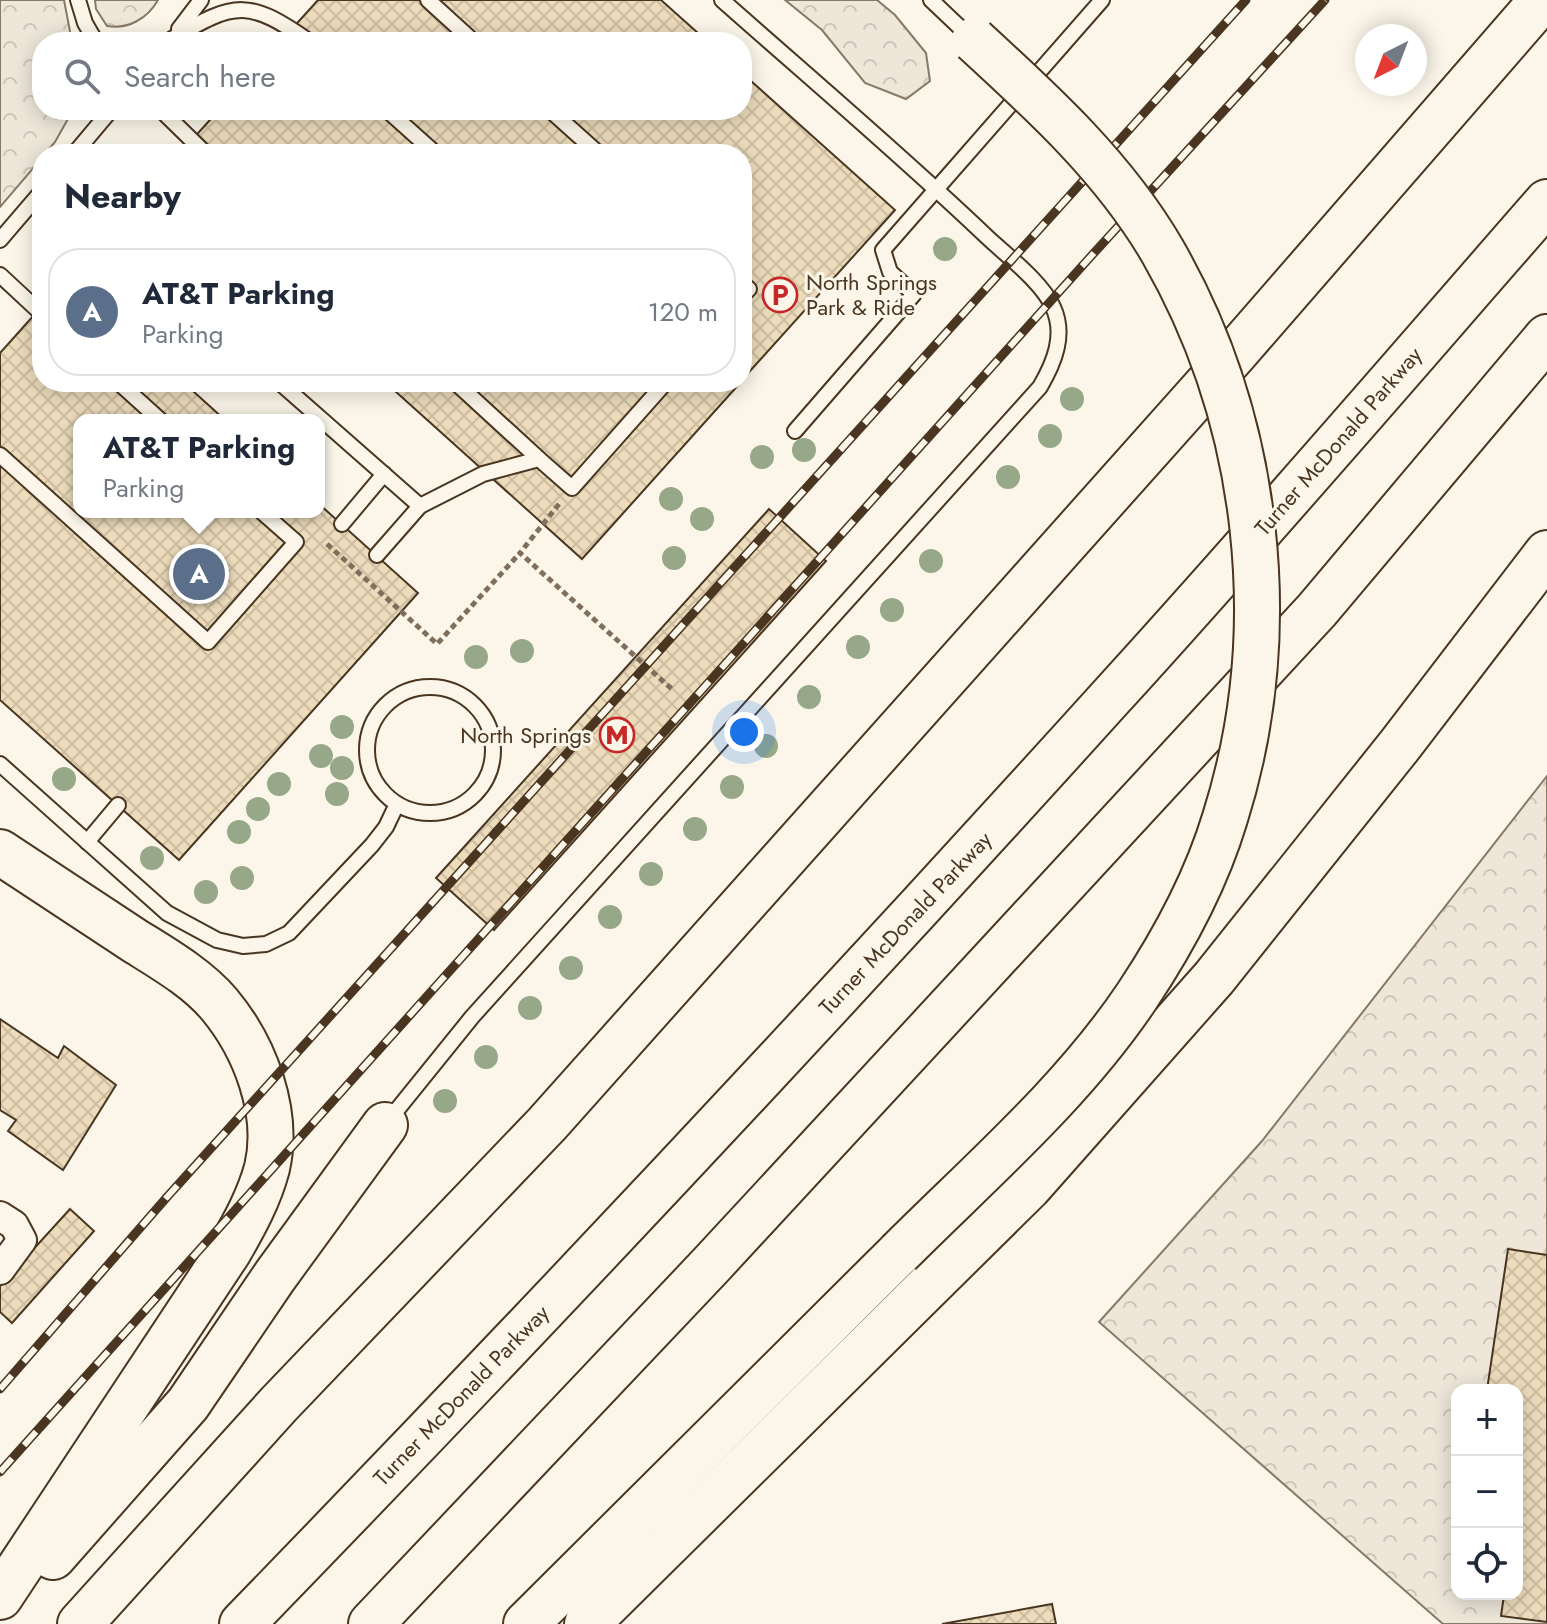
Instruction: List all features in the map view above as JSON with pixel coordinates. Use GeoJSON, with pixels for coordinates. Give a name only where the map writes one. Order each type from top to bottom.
{"type":"FeatureCollection","features":[{"type":"Feature","properties":{"kind":"highway"},"geometry":{"type":"LineString","coordinates":[[80,1624],[279,1404],[547,1124],[1205,386],[1542,0]]}},
{"type":"Feature","properties":{"kind":"highway"},"geometry":{"type":"LineString","coordinates":[[526,1624],[1051,1101],[1095,1051],[1136,998],[1169,943],[1201,881],[1225,819],[1242,753],[1252,692],[1257,632],[1252,512],[1239,444],[1222,381],[1163,252],[1124,194],[1080,141],[974,40]]}},
{"type":"Feature","properties":{"kind":"highway","name":"Turner McDonald Parkway"},"geometry":{"type":"LineString","coordinates":[[242,1624],[653,1193],[951,872],[1250,542],[1547,202]]}},
{"type":"Feature","properties":{"kind":"highway"},"geometry":{"type":"LineString","coordinates":[[371,1624],[711,1265],[1317,610],[1547,337]]}},
{"type":"Feature","properties":{"kind":"highway"},"geometry":{"type":"LineString","coordinates":[[587,1624],[1029,1187],[1214,978],[1400,745],[1547,553]]}},
{"type":"Feature","properties":{"kind":"highway"},"geometry":{"type":"LineString","coordinates":[[0,852],[187,975],[218,1002],[241,1034],[261,1078],[269,1124],[267,1167],[251,1211],[229,1251],[0,1597]]}},
{"type":"Feature","properties":{"kind":"highway"},"geometry":{"type":"LineString","coordinates":[[0,1621],[188,1404],[275,1276],[385,1125]]}},
{"type":"Feature","properties":{"kind":"street"},"geometry":{"type":"LineString","coordinates":[[0,1216],[14,1225],[22,1240],[0,1270]]}},
{"type":"Feature","properties":{"kind":"lane"},"geometry":{"type":"LineString","coordinates":[[78,0],[90,32]]}},
{"type":"Feature","properties":{"kind":"lane"},"geometry":{"type":"LineString","coordinates":[[177,32],[201,0]]}},
{"type":"Feature","properties":{"kind":"lane"},"geometry":{"type":"LineString","coordinates":[[428,0],[463,32]]}},
{"type":"Feature","properties":{"kind":"lane"},"geometry":{"type":"LineString","coordinates":[[385,1125],[472,1017],[1040,387],[1054,364],[1060,334],[1053,306],[1033,281],[936,189],[722,0]]}},
{"type":"Feature","properties":{"kind":"lane"},"geometry":{"type":"LineString","coordinates":[[931,0],[974,40]]}},
{"type":"Feature","properties":{"kind":"lane"},"geometry":{"type":"LineString","coordinates":[[795,431],[914,294],[890,272],[883,250],[1102,0]]}},
{"type":"Feature","properties":{"kind":"lane"},"geometry":{"type":"LineString","coordinates":[[182,32],[210,12],[232,4],[255,4],[275,11],[299,32]]}},
{"type":"Feature","properties":{"kind":"lane"},"geometry":{"type":"LineString","coordinates":[[82,144],[103,120]]}},
{"type":"Feature","properties":{"kind":"lane"},"geometry":{"type":"LineString","coordinates":[[171,120],[196,144]]}},
{"type":"Feature","properties":{"kind":"lane"},"geometry":{"type":"LineString","coordinates":[[398,120],[425,144]]}},
{"type":"Feature","properties":{"kind":"lane"},"geometry":{"type":"LineString","coordinates":[[561,120],[588,144]]}},
{"type":"Feature","properties":{"kind":"lane"},"geometry":{"type":"LineString","coordinates":[[0,240],[32,203]]}},
{"type":"Feature","properties":{"kind":"lane"},"geometry":{"type":"LineString","coordinates":[[0,275],[32,305]]}},
{"type":"Feature","properties":{"kind":"lane"},"geometry":{"type":"LineString","coordinates":[[129,392],[153,414]]}},
{"type":"Feature","properties":{"kind":"lane"},"geometry":{"type":"LineString","coordinates":[[290,392],[316,414]]}},
{"type":"Feature","properties":{"kind":"lane"},"geometry":{"type":"LineString","coordinates":[[466,392],[572,488],[657,392]]}},
{"type":"Feature","properties":{"kind":"lane"},"geometry":{"type":"LineString","coordinates":[[325,422],[420,506]]}},
{"type":"Feature","properties":{"kind":"lane"},"geometry":{"type":"LineString","coordinates":[[0,455],[208,642],[296,542],[269,518]]}},
{"type":"Feature","properties":{"kind":"lane"},"geometry":{"type":"LineString","coordinates":[[377,555],[420,506],[483,474],[539,459]]}},
{"type":"Feature","properties":{"kind":"lane"},"geometry":{"type":"LineString","coordinates":[[342,524],[384,474]]}},
{"type":"Feature","properties":{"kind":"lane"},"geometry":{"type":"LineString","coordinates":[[422,688],[444,689],[464,697],[481,712],[490,728],[493,750],[490,772],[479,790],[460,806],[439,813],[417,812],[397,804],[382,790],[370,772],[367,750],[371,728],[382,709],[401,694],[422,688]]}},
{"type":"Feature","properties":{"kind":"lane"},"geometry":{"type":"LineString","coordinates":[[0,764],[167,913],[217,940],[243,946],[266,944],[289,933],[386,827],[397,804]]}},
{"type":"Feature","properties":{"kind":"lane"},"geometry":{"type":"LineString","coordinates":[[87,842],[118,805]]}},
{"type":"Feature","properties":{"kind":"path"},"geometry":{"type":"LineString","coordinates":[[326,543],[437,644],[520,553],[572,488]]}},
{"type":"Feature","properties":{"kind":"path"},"geometry":{"type":"LineString","coordinates":[[520,553],[674,691]]}},
{"type":"Feature","properties":{"kind":"green space"},"geometry":{"type":"Polygon","coordinates":[[[0,0],[64,0],[70,32],[32,32],[32,120],[67,120],[53,144],[32,144],[32,170],[0,207],[0,0]]]}},
{"type":"Feature","properties":{"kind":"green space"},"geometry":{"type":"Polygon","coordinates":[[[95,0],[158,0],[137,21],[115,27],[107,26],[96,9],[95,0]]]}},
{"type":"Feature","properties":{"kind":"green space"},"geometry":{"type":"Polygon","coordinates":[[[785,0],[877,0],[895,15],[926,53],[930,81],[906,99],[865,83],[822,30],[785,0]]]}},
{"type":"Feature","properties":{"kind":"green space"},"geometry":{"type":"Polygon","coordinates":[[[1547,776],[1547,1624],[1443,1624],[1099,1322],[1262,1141],[1547,776]]]}},
{"type":"Feature","properties":{"kind":"building"},"geometry":{"type":"Polygon","coordinates":[[[318,0],[661,0],[697,32],[289,32],[318,0]]]}},
{"type":"Feature","properties":{"kind":"building","name":"North Springs Park & Ride"},"geometry":{"type":"Polygon","coordinates":[[[752,82],[895,210],[752,369],[752,144],[188,144],[210,120],[752,120],[752,82]]]}},
{"type":"Feature","properties":{"kind":"building"},"geometry":{"type":"Polygon","coordinates":[[[32,317],[32,392],[194,392],[218,414],[73,414],[73,518],[325,518],[325,509],[418,593],[179,860],[0,700],[0,353],[32,317]]]}},
{"type":"Feature","properties":{"kind":"building"},"geometry":{"type":"Polygon","coordinates":[[[396,392],[732,392],[582,559],[396,392]]]}},
{"type":"Feature","properties":{"kind":"building"},"geometry":{"type":"Polygon","coordinates":[[[769,509],[826,561],[494,930],[436,878],[769,509]]]}},
{"type":"Feature","properties":{"kind":"building"},"geometry":{"type":"Polygon","coordinates":[[[0,1019],[58,1058],[64,1046],[116,1085],[63,1170],[8,1131],[16,1120],[0,1110],[0,1019]]]}},
{"type":"Feature","properties":{"kind":"building"},"geometry":{"type":"Polygon","coordinates":[[[70,1209],[94,1231],[12,1323],[0,1312],[0,1286],[70,1209]]]}},
{"type":"Feature","properties":{"kind":"building"},"geometry":{"type":"Polygon","coordinates":[[[1508,1249],[1547,1255],[1547,1622],[1501,1616],[1503,1600],[1523,1600],[1523,1384],[1488,1384],[1508,1249]]]}},
{"type":"Feature","properties":{"kind":"building"},"geometry":{"type":"Polygon","coordinates":[[[1052,1604],[1056,1624],[942,1624],[1052,1604]]]}},
{"type":"Feature","properties":{"kind":"railway"},"geometry":{"type":"LineString","coordinates":[[0,1389],[167,1197],[1246,0]]}},
{"type":"Feature","properties":{"kind":"railway"},"geometry":{"type":"LineString","coordinates":[[0,1472],[1093,254],[1325,0]]}},
{"type":"Feature","properties":{"kind":"place","name":"North Springs Park & Ride"},"geometry":{"type":"Point","coordinates":[780,295]}},
{"type":"Feature","properties":{"kind":"place","name":"AT&T Parking"},"geometry":{"type":"Point","coordinates":[199,574]}},
{"type":"Feature","properties":{"kind":"place","name":"North Springs"},"geometry":{"type":"Point","coordinates":[617,735]}}]}
